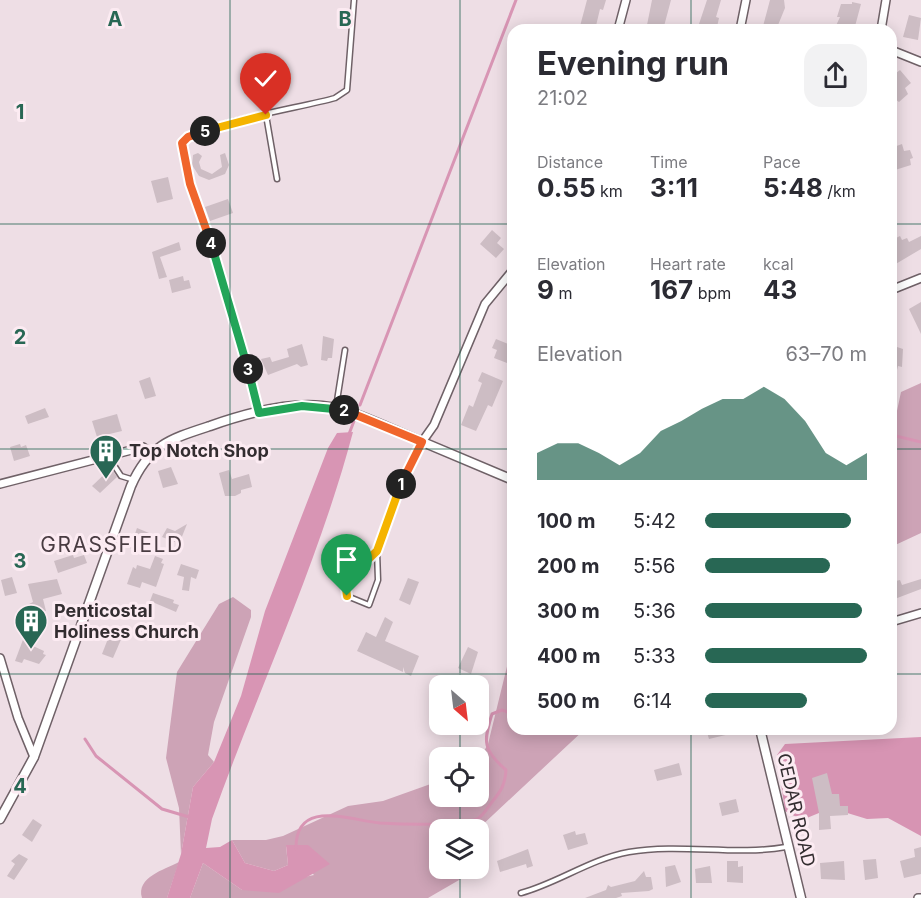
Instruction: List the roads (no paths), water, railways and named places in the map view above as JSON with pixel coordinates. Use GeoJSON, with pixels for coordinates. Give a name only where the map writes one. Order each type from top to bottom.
{"type":"FeatureCollection","features":[{"type":"Feature","properties":{"kind":"street"},"geometry":{"type":"LineString","coordinates":[[620,24],[626,0]]}},
{"type":"Feature","properties":{"kind":"street"},"geometry":{"type":"LineString","coordinates":[[741,24],[746,0]]}},
{"type":"Feature","properties":{"kind":"street"},"geometry":{"type":"LineString","coordinates":[[882,24],[886,0]]}},
{"type":"Feature","properties":{"kind":"street"},"geometry":{"type":"LineString","coordinates":[[897,52],[921,62]]}},
{"type":"Feature","properties":{"kind":"street"},"geometry":{"type":"LineString","coordinates":[[422,442],[444,404],[485,304],[507,277]]}},
{"type":"Feature","properties":{"kind":"street"},"geometry":{"type":"LineString","coordinates":[[897,288],[921,278]]}},
{"type":"Feature","properties":{"kind":"street"},"geometry":{"type":"LineString","coordinates":[[0,819],[24,780],[34,757],[134,480],[152,453],[181,436],[259,413],[302,406],[336,408],[507,477]]}},
{"type":"Feature","properties":{"kind":"street"},"geometry":{"type":"LineString","coordinates":[[0,484],[143,447],[152,453]]}},
{"type":"Feature","properties":{"kind":"street"},"geometry":{"type":"LineString","coordinates":[[897,619],[921,613]]}},
{"type":"Feature","properties":{"kind":"street"},"geometry":{"type":"LineString","coordinates":[[0,658],[18,718],[34,757]]}},
{"type":"Feature","properties":{"kind":"street","name":"CEDAR ROAD"},"geometry":{"type":"LineString","coordinates":[[761,735],[786,846],[801,898]]}},
{"type":"Feature","properties":{"kind":"street"},"geometry":{"type":"LineString","coordinates":[[0,808],[24,780]]}},
{"type":"Feature","properties":{"kind":"lane"},"geometry":{"type":"LineString","coordinates":[[259,413],[239,332],[190,184],[182,143],[188,137],[215,128],[335,98],[347,90],[354,0]]}},
{"type":"Feature","properties":{"kind":"lane"},"geometry":{"type":"LineString","coordinates":[[266,115],[277,179]]}},
{"type":"Feature","properties":{"kind":"lane"},"geometry":{"type":"LineString","coordinates":[[336,408],[345,350]]}},
{"type":"Feature","properties":{"kind":"lane"},"geometry":{"type":"LineString","coordinates":[[377,551],[345,581],[347,596],[369,605],[376,592],[377,551],[407,470],[422,442]]}},
{"type":"Feature","properties":{"kind":"lane"},"geometry":{"type":"LineString","coordinates":[[108,456],[121,476],[134,480]]}},
{"type":"Feature","properties":{"kind":"lane"},"geometry":{"type":"LineString","coordinates":[[521,893],[601,860],[628,852],[683,849],[752,851],[786,846]]}},
{"type":"Feature","properties":{"kind":"waterway"},"geometry":{"type":"LineString","coordinates":[[360,405],[516,0]]}},
{"type":"Feature","properties":{"kind":"waterway"},"geometry":{"type":"LineString","coordinates":[[349,434],[354,421]]}},
{"type":"Feature","properties":{"kind":"waterway"},"geometry":{"type":"LineString","coordinates":[[897,436],[921,442]]}},
{"type":"Feature","properties":{"kind":"waterway"},"geometry":{"type":"LineString","coordinates":[[296,849],[298,833],[304,823],[314,818],[340,816],[380,823],[432,824],[462,822],[480,817],[504,784],[506,770],[489,751],[486,739],[492,714],[502,710],[507,712]]}},
{"type":"Feature","properties":{"kind":"waterway"},"geometry":{"type":"LineString","coordinates":[[85,739],[96,756],[162,809],[189,817]]}},
{"type":"Feature","properties":{"kind":"place","name":"Top Notch Shop"},"geometry":{"type":"Point","coordinates":[106,480]}},
{"type":"Feature","properties":{"kind":"place","name":"Penticostal Holiness Church"},"geometry":{"type":"Point","coordinates":[31,650]}},
{"type":"Feature","properties":{"kind":"district","name":"GRASSFIELD"},"geometry":{"type":"Point","coordinates":[112,545]}}]}
